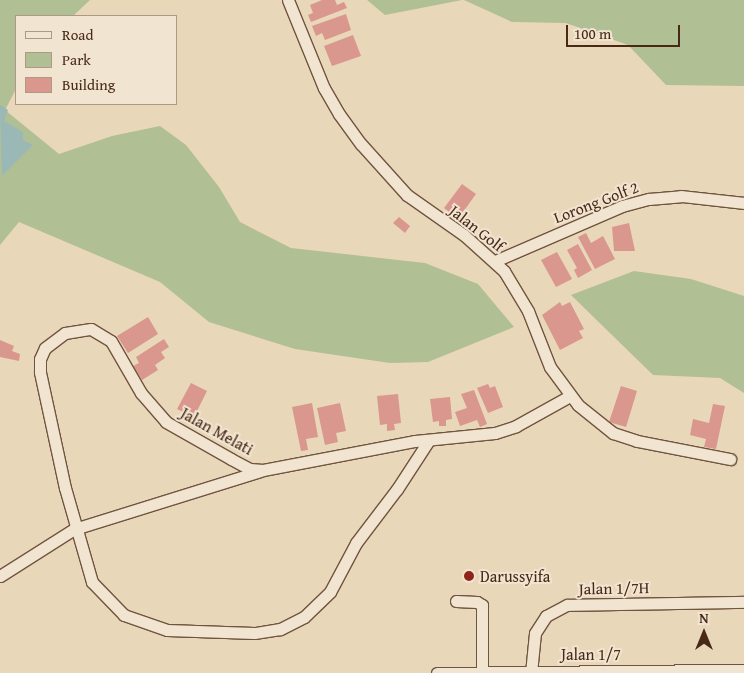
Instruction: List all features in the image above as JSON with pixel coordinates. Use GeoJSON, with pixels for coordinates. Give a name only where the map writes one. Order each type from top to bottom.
{"type":"FeatureCollection","features":[{"type":"Feature","properties":{"kind":"street","name":"Jalan Golf"},"geometry":{"type":"LineString","coordinates":[[288,0],[324,88],[361,144],[407,195],[495,261],[517,291],[550,367],[570,396],[613,432],[668,450],[730,459]]}},
{"type":"Feature","properties":{"kind":"street","name":"Lorong Golf 2"},"geometry":{"type":"LineString","coordinates":[[495,261],[622,206],[649,199],[681,196],[744,203]]}},
{"type":"Feature","properties":{"kind":"street","name":"Jalan Melati"},"geometry":{"type":"LineString","coordinates":[[429,440],[397,489],[356,542],[330,592],[304,617],[280,629],[254,633],[192,634],[143,624],[124,615],[92,582],[74,529],[40,372],[45,348],[65,333],[79,328],[100,334],[118,350],[141,393],[166,422],[231,459],[250,468],[263,470],[429,440],[495,433],[516,426],[570,396]]}},
{"type":"Feature","properties":{"kind":"street"},"geometry":{"type":"LineString","coordinates":[[0,576],[74,529],[263,470]]}},
{"type":"Feature","properties":{"kind":"street"},"geometry":{"type":"LineString","coordinates":[[456,601],[477,602],[482,605],[482,671]]}},
{"type":"Feature","properties":{"kind":"street","name":"Jalan 1/7H"},"geometry":{"type":"LineString","coordinates":[[531,672],[535,633],[546,616],[567,605],[744,602]]}},
{"type":"Feature","properties":{"kind":"street","name":"Jalan 1/7"},"geometry":{"type":"LineString","coordinates":[[437,673],[482,671],[744,670]]}},
{"type":"Feature","properties":{"kind":"green space"},"geometry":{"type":"Polygon","coordinates":[[[0,0],[90,0],[74,15],[15,15],[15,91],[5,110],[59,154],[112,136],[160,126],[186,145],[219,187],[240,222],[291,248],[425,263],[478,284],[514,327],[428,362],[390,363],[295,349],[209,322],[160,282],[19,222],[0,245],[0,0]]]}},
{"type":"Feature","properties":{"kind":"green space"},"geometry":{"type":"Polygon","coordinates":[[[367,0],[462,0],[385,15],[367,0]]]}},
{"type":"Feature","properties":{"kind":"green space"},"geometry":{"type":"Polygon","coordinates":[[[464,0],[744,0],[744,86],[666,85],[628,45],[566,23],[512,22],[464,0]]]}},
{"type":"Feature","properties":{"kind":"green space"},"geometry":{"type":"Polygon","coordinates":[[[634,271],[691,279],[744,296],[744,393],[720,378],[653,375],[571,295],[634,271]]]}},
{"type":"Feature","properties":{"kind":"water"},"geometry":{"type":"Polygon","coordinates":[[[0,105],[8,110],[4,121],[23,132],[23,140],[33,145],[2,176],[0,105]]]}},
{"type":"Feature","properties":{"kind":"building"},"geometry":{"type":"Polygon","coordinates":[[[322,0],[335,0],[337,5],[344,2],[347,8],[311,22],[308,15],[313,13],[310,5],[322,0]]]}},
{"type":"Feature","properties":{"kind":"building"},"geometry":{"type":"Polygon","coordinates":[[[346,14],[351,30],[325,40],[322,33],[316,36],[312,26],[346,14]]]}},
{"type":"Feature","properties":{"kind":"building"},"geometry":{"type":"Polygon","coordinates":[[[353,35],[361,56],[332,66],[324,46],[353,35]]]}},
{"type":"Feature","properties":{"kind":"building"},"geometry":{"type":"Polygon","coordinates":[[[462,184],[476,194],[458,219],[444,208],[462,184]]]}},
{"type":"Feature","properties":{"kind":"building"},"geometry":{"type":"Polygon","coordinates":[[[399,217],[410,226],[405,233],[393,223],[399,217]]]}},
{"type":"Feature","properties":{"kind":"building"},"geometry":{"type":"Polygon","coordinates":[[[629,223],[635,251],[614,251],[612,227],[629,223]]]}},
{"type":"Feature","properties":{"kind":"building"},"geometry":{"type":"Polygon","coordinates":[[[586,233],[591,243],[603,236],[615,259],[595,269],[578,237],[586,233]]]}},
{"type":"Feature","properties":{"kind":"building"},"geometry":{"type":"Polygon","coordinates":[[[578,244],[592,270],[578,278],[574,270],[577,268],[567,250],[578,244]]]}},
{"type":"Feature","properties":{"kind":"building"},"geometry":{"type":"Polygon","coordinates":[[[557,252],[572,279],[556,287],[541,260],[557,252]]]}},
{"type":"Feature","properties":{"kind":"building"},"geometry":{"type":"Polygon","coordinates":[[[560,302],[562,306],[570,302],[584,329],[579,331],[583,338],[560,350],[542,315],[560,302]]]}},
{"type":"Feature","properties":{"kind":"building"},"geometry":{"type":"Polygon","coordinates":[[[148,317],[158,334],[128,353],[117,336],[148,317]]]}},
{"type":"Feature","properties":{"kind":"building"},"geometry":{"type":"Polygon","coordinates":[[[164,339],[169,347],[161,352],[165,358],[155,365],[158,370],[142,380],[133,366],[139,363],[136,357],[164,339]]]}},
{"type":"Feature","properties":{"kind":"building"},"geometry":{"type":"Polygon","coordinates":[[[0,340],[14,346],[12,351],[20,354],[19,361],[0,357],[0,340]]]}},
{"type":"Feature","properties":{"kind":"building"},"geometry":{"type":"Polygon","coordinates":[[[191,383],[207,391],[194,417],[177,409],[191,383]]]}},
{"type":"Feature","properties":{"kind":"building"},"geometry":{"type":"Polygon","coordinates":[[[488,384],[490,388],[495,386],[503,407],[488,413],[477,388],[488,384]]]}},
{"type":"Feature","properties":{"kind":"building"},"geometry":{"type":"Polygon","coordinates":[[[621,386],[637,391],[626,427],[609,422],[621,386]]]}},
{"type":"Feature","properties":{"kind":"building"},"geometry":{"type":"Polygon","coordinates":[[[474,390],[487,424],[480,427],[477,420],[460,426],[455,412],[467,408],[461,394],[474,390]]]}},
{"type":"Feature","properties":{"kind":"building"},"geometry":{"type":"Polygon","coordinates":[[[398,394],[401,423],[394,424],[395,430],[387,431],[387,424],[380,425],[377,396],[398,394]]]}},
{"type":"Feature","properties":{"kind":"building"},"geometry":{"type":"Polygon","coordinates":[[[450,397],[452,419],[446,420],[446,426],[439,426],[439,421],[433,422],[430,399],[450,397]]]}},
{"type":"Feature","properties":{"kind":"building"},"geometry":{"type":"Polygon","coordinates":[[[312,403],[318,437],[306,439],[308,450],[301,451],[292,407],[312,403]]]}},
{"type":"Feature","properties":{"kind":"building"},"geometry":{"type":"Polygon","coordinates":[[[340,403],[346,431],[336,433],[338,442],[325,445],[317,408],[340,403]]]}},
{"type":"Feature","properties":{"kind":"building"},"geometry":{"type":"Polygon","coordinates":[[[713,404],[725,406],[716,449],[704,447],[706,439],[690,435],[693,419],[709,423],[713,404]]]}},
{"type":"Feature","properties":{"kind":"place","name":"Darussyifa"},"geometry":{"type":"Point","coordinates":[469,576]}}]}
